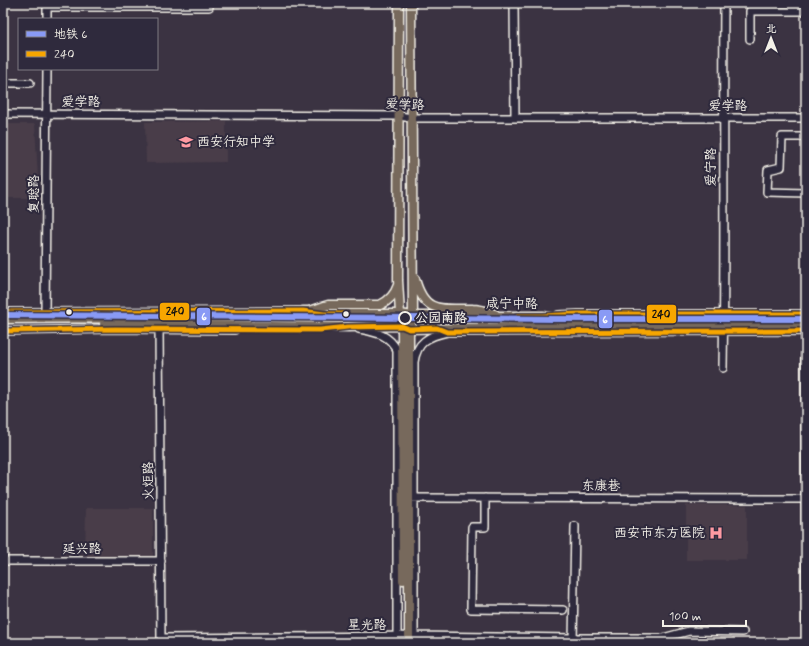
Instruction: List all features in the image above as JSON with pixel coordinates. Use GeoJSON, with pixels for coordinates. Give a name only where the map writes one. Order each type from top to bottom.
{"type":"FeatureCollection","features":[{"type":"Feature","properties":{"kind":"main road"},"geometry":{"type":"LineString","coordinates":[[399,3],[398,280],[400,314],[406,327],[406,640]]}},
{"type":"Feature","properties":{"kind":"main road"},"geometry":{"type":"LineString","coordinates":[[406,327],[412,316],[411,3]]}},
{"type":"Feature","properties":{"kind":"main road"},"geometry":{"type":"LineString","coordinates":[[412,269],[421,294],[425,301],[432,306],[441,309],[480,310],[505,316]]}},
{"type":"Feature","properties":{"kind":"main road"},"geometry":{"type":"LineString","coordinates":[[302,311],[314,310],[328,305],[380,305],[389,300],[395,292],[398,280]]}},
{"type":"Feature","properties":{"kind":"main road","name":"咸宁中路"},"geometry":{"type":"LineString","coordinates":[[3,319],[45,315],[159,324],[304,317],[324,314],[400,314],[412,316],[543,316],[575,320],[805,323]]}},
{"type":"Feature","properties":{"kind":"main road","name":"咸宁中路"},"geometry":{"type":"LineString","coordinates":[[3,324],[159,324],[436,328],[724,322]]}},
{"type":"Feature","properties":{"kind":"street"},"geometry":{"type":"LineString","coordinates":[[47,18],[47,5],[210,7],[209,3]]}},
{"type":"Feature","properties":{"kind":"street"},"geometry":{"type":"LineString","coordinates":[[514,3],[515,118]]}},
{"type":"Feature","properties":{"kind":"street","name":"爱宁路"},"geometry":{"type":"LineString","coordinates":[[723,368],[724,3]]}},
{"type":"Feature","properties":{"kind":"street"},"geometry":{"type":"LineString","coordinates":[[750,40],[750,11],[806,11]]}},
{"type":"Feature","properties":{"kind":"street","name":"复聪路"},"geometry":{"type":"LineString","coordinates":[[45,315],[47,70]]}},
{"type":"Feature","properties":{"kind":"street"},"geometry":{"type":"LineString","coordinates":[[3,83],[30,83]]}},
{"type":"Feature","properties":{"kind":"street","name":"爱学路"},"geometry":{"type":"LineString","coordinates":[[3,114],[399,116],[412,118],[806,118]]}},
{"type":"Feature","properties":{"kind":"street"},"geometry":{"type":"LineString","coordinates":[[806,137],[782,137],[781,167],[768,170],[768,192],[806,193]]}},
{"type":"Feature","properties":{"kind":"street"},"geometry":{"type":"LineString","coordinates":[[3,312],[45,315],[302,311],[324,314]]}},
{"type":"Feature","properties":{"kind":"street"},"geometry":{"type":"LineString","coordinates":[[406,640],[406,498],[414,362],[417,350],[424,342],[447,332],[724,322],[805,323],[806,643]]}},
{"type":"Feature","properties":{"kind":"street"},"geometry":{"type":"LineString","coordinates":[[3,330],[115,329],[159,324]]}},
{"type":"Feature","properties":{"kind":"street","name":"火炬路"},"geometry":{"type":"LineString","coordinates":[[159,324],[161,640]]}},
{"type":"Feature","properties":{"kind":"street"},"geometry":{"type":"LineString","coordinates":[[348,327],[383,335],[392,342],[397,351],[406,498]]}},
{"type":"Feature","properties":{"kind":"street"},"geometry":{"type":"LineString","coordinates":[[436,328],[447,332]]}},
{"type":"Feature","properties":{"kind":"street","name":"东康巷"},"geometry":{"type":"LineString","coordinates":[[406,498],[805,499]]}},
{"type":"Feature","properties":{"kind":"street"},"geometry":{"type":"LineString","coordinates":[[485,498],[485,527],[472,526],[471,610],[563,610]]}},
{"type":"Feature","properties":{"kind":"street"},"geometry":{"type":"LineString","coordinates":[[573,641],[575,526]]}},
{"type":"Feature","properties":{"kind":"street","name":"延兴路"},"geometry":{"type":"LineString","coordinates":[[3,561],[161,561]]}},
{"type":"Feature","properties":{"kind":"street","name":"星光路"},"geometry":{"type":"LineString","coordinates":[[161,640],[663,640],[689,631],[743,632]]}},
{"type":"Feature","properties":{"kind":"shaded area","name":"西安行知中学"},"geometry":{"type":"Polygon","coordinates":[[[226,121],[226,162],[146,163],[145,122],[226,121]]]}},
{"type":"Feature","properties":{"kind":"shaded area"},"geometry":{"type":"Polygon","coordinates":[[[3,124],[35,124],[39,198],[3,198],[3,124]]]}},
{"type":"Feature","properties":{"kind":"shaded area","name":"西安市东方医院"},"geometry":{"type":"Polygon","coordinates":[[[686,505],[747,505],[747,560],[686,560],[686,505]]]}},
{"type":"Feature","properties":{"kind":"shaded area"},"geometry":{"type":"Polygon","coordinates":[[[86,508],[153,508],[153,556],[85,556],[86,508]]]}},
{"type":"Feature","properties":{"kind":"metro line","name":"6"},"geometry":{"type":"LineString","coordinates":[[3,315],[555,319],[806,319]]}},
{"type":"Feature","properties":{"kind":"transit line","name":"240"},"geometry":{"type":"LineString","coordinates":[[3,312],[303,311],[324,314],[346,314]]}},
{"type":"Feature","properties":{"kind":"transit line","name":"240"},"geometry":{"type":"LineString","coordinates":[[517,316],[578,314],[806,314]]}},
{"type":"Feature","properties":{"kind":"transit line","name":"240"},"geometry":{"type":"LineString","coordinates":[[3,331],[115,329],[320,330],[348,327],[402,326],[409,329],[437,328],[447,332],[806,331]]}},
{"type":"Feature","properties":{"kind":"place","name":"西安行知中学"},"geometry":{"type":"Point","coordinates":[186,142]}},
{"type":"Feature","properties":{"kind":"place","name":"公园南路"},"geometry":{"type":"Point","coordinates":[405,318]}},
{"type":"Feature","properties":{"kind":"place","name":"西安市东方医院"},"geometry":{"type":"Point","coordinates":[716,533]}}]}
